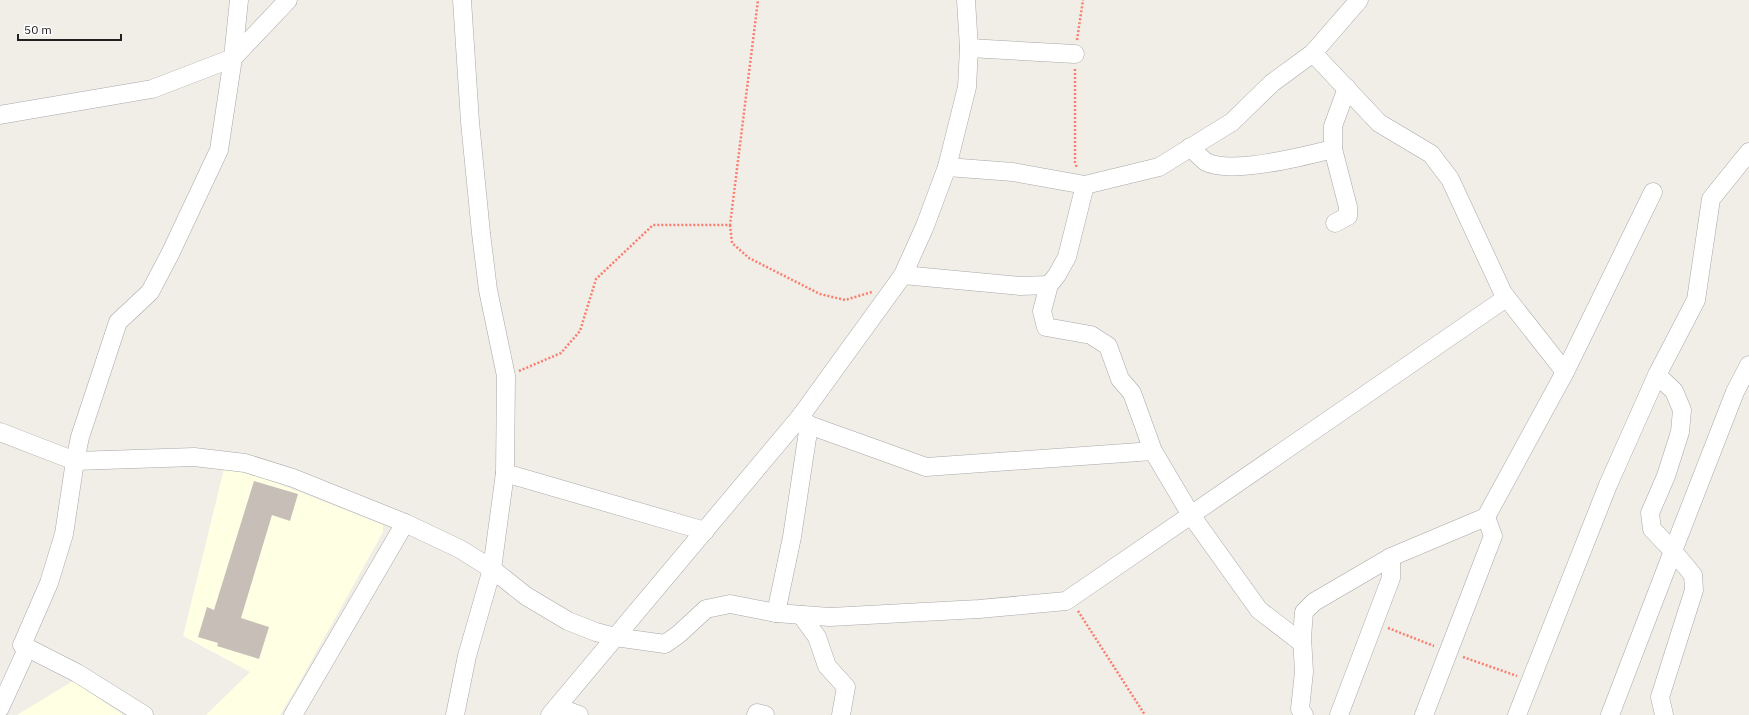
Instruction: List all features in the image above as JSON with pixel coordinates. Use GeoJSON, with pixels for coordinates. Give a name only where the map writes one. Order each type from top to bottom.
{"type":"FeatureCollection","features":[{"type":"Feature","properties":{"kind":"street"},"geometry":{"type":"LineString","coordinates":[[144,715],[77,673],[52,659],[27,649],[22,645],[49,583],[64,534],[75,461],[82,430],[118,322],[150,292],[170,254],[219,150],[233,58],[238,0]]}},
{"type":"Feature","properties":{"kind":"street"},"geometry":{"type":"LineString","coordinates":[[0,115],[152,89],[233,58],[288,0]]}},
{"type":"Feature","properties":{"kind":"street"},"geometry":{"type":"LineString","coordinates":[[455,715],[467,656],[492,569],[505,473],[506,376],[488,290],[470,122],[462,0]]}},
{"type":"Feature","properties":{"kind":"street"},"geometry":{"type":"LineString","coordinates":[[554,711],[705,531],[804,421],[899,281],[925,226],[947,168],[967,87],[969,48],[966,0]]}},
{"type":"Feature","properties":{"kind":"street"},"geometry":{"type":"LineString","coordinates":[[947,168],[1013,172],[1085,184],[1159,167],[1232,122],[1272,83],[1313,53],[1359,0]]}},
{"type":"Feature","properties":{"kind":"street"},"geometry":{"type":"LineString","coordinates":[[969,48],[1075,54]]}},
{"type":"Feature","properties":{"kind":"street"},"geometry":{"type":"LineString","coordinates":[[1313,53],[1379,122],[1431,154],[1450,179],[1502,293],[1565,372]]}},
{"type":"Feature","properties":{"kind":"street"},"geometry":{"type":"LineString","coordinates":[[1335,223],[1348,216],[1348,208],[1333,149],[1333,126],[1348,88]]}},
{"type":"Feature","properties":{"kind":"street"},"geometry":{"type":"LineString","coordinates":[[1190,147],[1206,161],[1222,166],[1289,160],[1333,149]]}},
{"type":"Feature","properties":{"kind":"street"},"geometry":{"type":"LineString","coordinates":[[1517,715],[1608,485],[1657,375],[1696,300],[1711,199],[1749,152]]}},
{"type":"Feature","properties":{"kind":"street"},"geometry":{"type":"LineString","coordinates":[[1085,184],[1067,257],[1058,275],[1049,285],[1042,311],[1046,326],[1091,335],[1108,346],[1120,379],[1132,393],[1153,451],[1191,515],[1259,610],[1302,643]]}},
{"type":"Feature","properties":{"kind":"street"},"geometry":{"type":"LineString","coordinates":[[1304,715],[1300,709],[1304,672],[1302,643],[1304,612],[1314,602],[1391,557],[1486,517],[1565,372],[1653,192]]}},
{"type":"Feature","properties":{"kind":"street"},"geometry":{"type":"LineString","coordinates":[[899,281],[1020,286],[1049,285]]}},
{"type":"Feature","properties":{"kind":"street"},"geometry":{"type":"LineString","coordinates":[[0,432],[75,461],[194,457],[245,463],[293,478],[405,523],[460,548],[492,569],[526,596],[568,620],[596,632],[615,637],[665,644],[679,634],[706,609],[730,604],[776,613],[830,617],[978,609],[1066,601],[1506,298]]}},
{"type":"Feature","properties":{"kind":"street"},"geometry":{"type":"LineString","coordinates":[[1610,715],[1735,392],[1749,365]]}},
{"type":"Feature","properties":{"kind":"street"},"geometry":{"type":"LineString","coordinates":[[1657,375],[1674,391],[1682,410],[1680,432],[1666,476],[1650,513],[1652,529],[1673,551],[1692,575],[1694,590],[1660,698],[1664,715]]}},
{"type":"Feature","properties":{"kind":"street"},"geometry":{"type":"LineString","coordinates":[[804,421],[926,467],[1153,451]]}},
{"type":"Feature","properties":{"kind":"street"},"geometry":{"type":"LineString","coordinates":[[776,613],[792,537],[804,421]]}},
{"type":"Feature","properties":{"kind":"street"},"geometry":{"type":"LineString","coordinates":[[505,473],[705,531]]}},
{"type":"Feature","properties":{"kind":"street"},"geometry":{"type":"LineString","coordinates":[[1424,715],[1493,536],[1486,517]]}},
{"type":"Feature","properties":{"kind":"street"},"geometry":{"type":"LineString","coordinates":[[293,715],[405,523]]}},
{"type":"Feature","properties":{"kind":"street"},"geometry":{"type":"LineString","coordinates":[[1339,715],[1392,578],[1391,557]]}},
{"type":"Feature","properties":{"kind":"street"},"geometry":{"type":"LineString","coordinates":[[801,616],[817,637],[827,666],[846,687],[841,715]]}},
{"type":"Feature","properties":{"kind":"street"},"geometry":{"type":"LineString","coordinates":[[0,708],[6,677],[27,649]]}},
{"type":"Feature","properties":{"kind":"street"},"geometry":{"type":"LineString","coordinates":[[554,711],[579,715]]}},
{"type":"Feature","properties":{"kind":"street"},"geometry":{"type":"LineString","coordinates":[[756,715],[757,713],[765,715]]}},
{"type":"Feature","properties":{"kind":"path"},"geometry":{"type":"LineString","coordinates":[[758,0],[730,225],[732,243],[749,258],[820,294],[845,300],[880,289],[899,281]]}},
{"type":"Feature","properties":{"kind":"path"},"geometry":{"type":"LineString","coordinates":[[1083,0],[1075,54],[1075,162],[1085,184]]}},
{"type":"Feature","properties":{"kind":"path"},"geometry":{"type":"LineString","coordinates":[[506,376],[561,353],[580,331],[596,280],[653,225],[730,225]]}},
{"type":"Feature","properties":{"kind":"path"},"geometry":{"type":"LineString","coordinates":[[1070,598],[1145,715]]}},
{"type":"Feature","properties":{"kind":"path"},"geometry":{"type":"LineString","coordinates":[[1374,623],[1530,681]]}},
{"type":"Feature","properties":{"kind":"shaded area"},"geometry":{"type":"Polygon","coordinates":[[[224,469],[254,474],[383,525],[383,532],[280,715],[206,715],[250,672],[183,636],[224,469]]]}},
{"type":"Feature","properties":{"kind":"shaded area"},"geometry":{"type":"Polygon","coordinates":[[[73,681],[123,715],[17,715],[73,681]]]}},
{"type":"Feature","properties":{"kind":"building"},"geometry":{"type":"Polygon","coordinates":[[[254,481],[298,494],[290,521],[272,515],[241,618],[269,627],[259,659],[217,646],[218,643],[198,637],[207,607],[214,610],[254,481]]]}}]}
